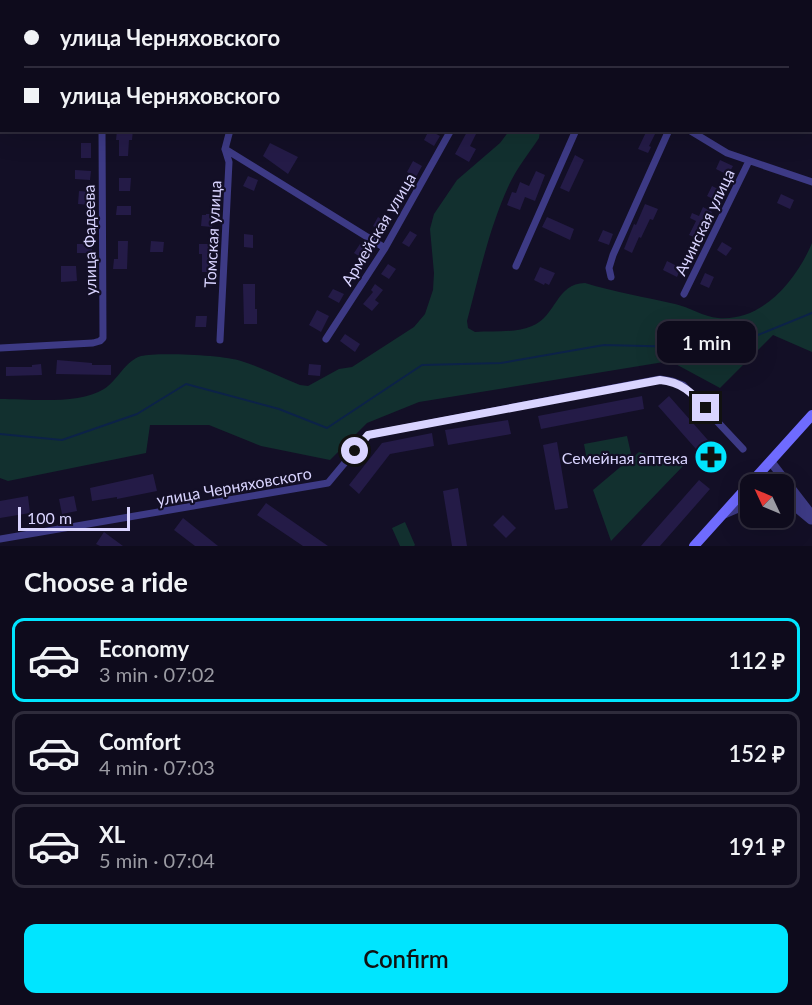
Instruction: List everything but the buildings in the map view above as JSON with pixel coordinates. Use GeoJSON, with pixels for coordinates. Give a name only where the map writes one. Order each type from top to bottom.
{"type":"FeatureCollection","features":[{"type":"Feature","properties":{"kind":"main road"},"geometry":{"type":"LineString","coordinates":[[694,546],[812,415]]}},
{"type":"Feature","properties":{"kind":"street","name":"улица Фадеева"},"geometry":{"type":"LineString","coordinates":[[0,348],[93,343],[103,338],[102,132]]}},
{"type":"Feature","properties":{"kind":"street","name":"Томская улица"},"geometry":{"type":"LineString","coordinates":[[220,340],[229,162],[225,149],[229,132]]}},
{"type":"Feature","properties":{"kind":"street","name":"Армейская улица"},"geometry":{"type":"LineString","coordinates":[[326,339],[385,248],[450,132]]}},
{"type":"Feature","properties":{"kind":"street"},"geometry":{"type":"LineString","coordinates":[[516,266],[575,132]]}},
{"type":"Feature","properties":{"kind":"street"},"geometry":{"type":"LineString","coordinates":[[611,277],[609,268],[613,255],[668,132]]}},
{"type":"Feature","properties":{"kind":"street"},"geometry":{"type":"LineString","coordinates":[[692,132],[727,153],[812,182]]}},
{"type":"Feature","properties":{"kind":"street"},"geometry":{"type":"LineString","coordinates":[[225,149],[385,248]]}},
{"type":"Feature","properties":{"kind":"street","name":"Ачинская улица"},"geometry":{"type":"LineString","coordinates":[[684,294],[749,161]]}},
{"type":"Feature","properties":{"kind":"street","name":"улица Черняховского"},"geometry":{"type":"LineString","coordinates":[[0,539],[328,483],[368,435],[660,380],[683,385],[743,449]]}},
{"type":"Feature","properties":{"kind":"street"},"geometry":{"type":"LineString","coordinates":[[771,462],[812,514]]}},
{"type":"Feature","properties":{"kind":"street"},"geometry":{"type":"LineString","coordinates":[[794,506],[812,521]]}},
{"type":"Feature","properties":{"kind":"street"},"geometry":{"type":"LineString","coordinates":[[723,514],[740,507]]}},
{"type":"Feature","properties":{"kind":"green space"},"geometry":{"type":"Polygon","coordinates":[[[508,132],[540,132],[539,138],[519,167],[502,201],[485,252],[467,321],[468,328],[475,332],[497,332],[532,326],[540,322],[568,288],[575,284],[585,283],[675,304],[713,317],[734,317],[764,306],[776,296],[788,284],[806,257],[812,243],[812,352],[773,335],[720,388],[670,361],[419,402],[367,423],[330,460],[261,446],[209,425],[150,425],[146,453],[8,481],[0,478],[0,399],[54,400],[94,394],[109,385],[135,358],[161,354],[233,359],[308,386],[339,369],[352,367],[414,327],[425,314],[433,290],[434,273],[430,229],[434,214],[457,180],[500,143],[508,132]]]}},
{"type":"Feature","properties":{"kind":"green space"},"geometry":{"type":"Polygon","coordinates":[[[627,436],[632,458],[639,452],[683,466],[611,541],[593,490],[631,458],[588,466],[584,444],[627,436]]]}},
{"type":"Feature","properties":{"kind":"green space"},"geometry":{"type":"Polygon","coordinates":[[[405,522],[414,546],[400,546],[392,528],[405,522]]]}},
{"type":"Feature","properties":{"kind":"waterway"},"geometry":{"type":"LineString","coordinates":[[0,434],[62,440],[137,414],[186,384],[279,409],[327,428],[422,365],[501,363],[604,345],[726,348],[812,313]]}},
{"type":"Feature","properties":{"kind":"place","name":"Семейная аптека"},"geometry":{"type":"Point","coordinates":[711,457]}},
{"type":"Feature","properties":{"kind":"route"},"geometry":{"type":"LineString","coordinates":[[355,451],[368,435],[660,380],[683,385],[706,408]]}}]}
